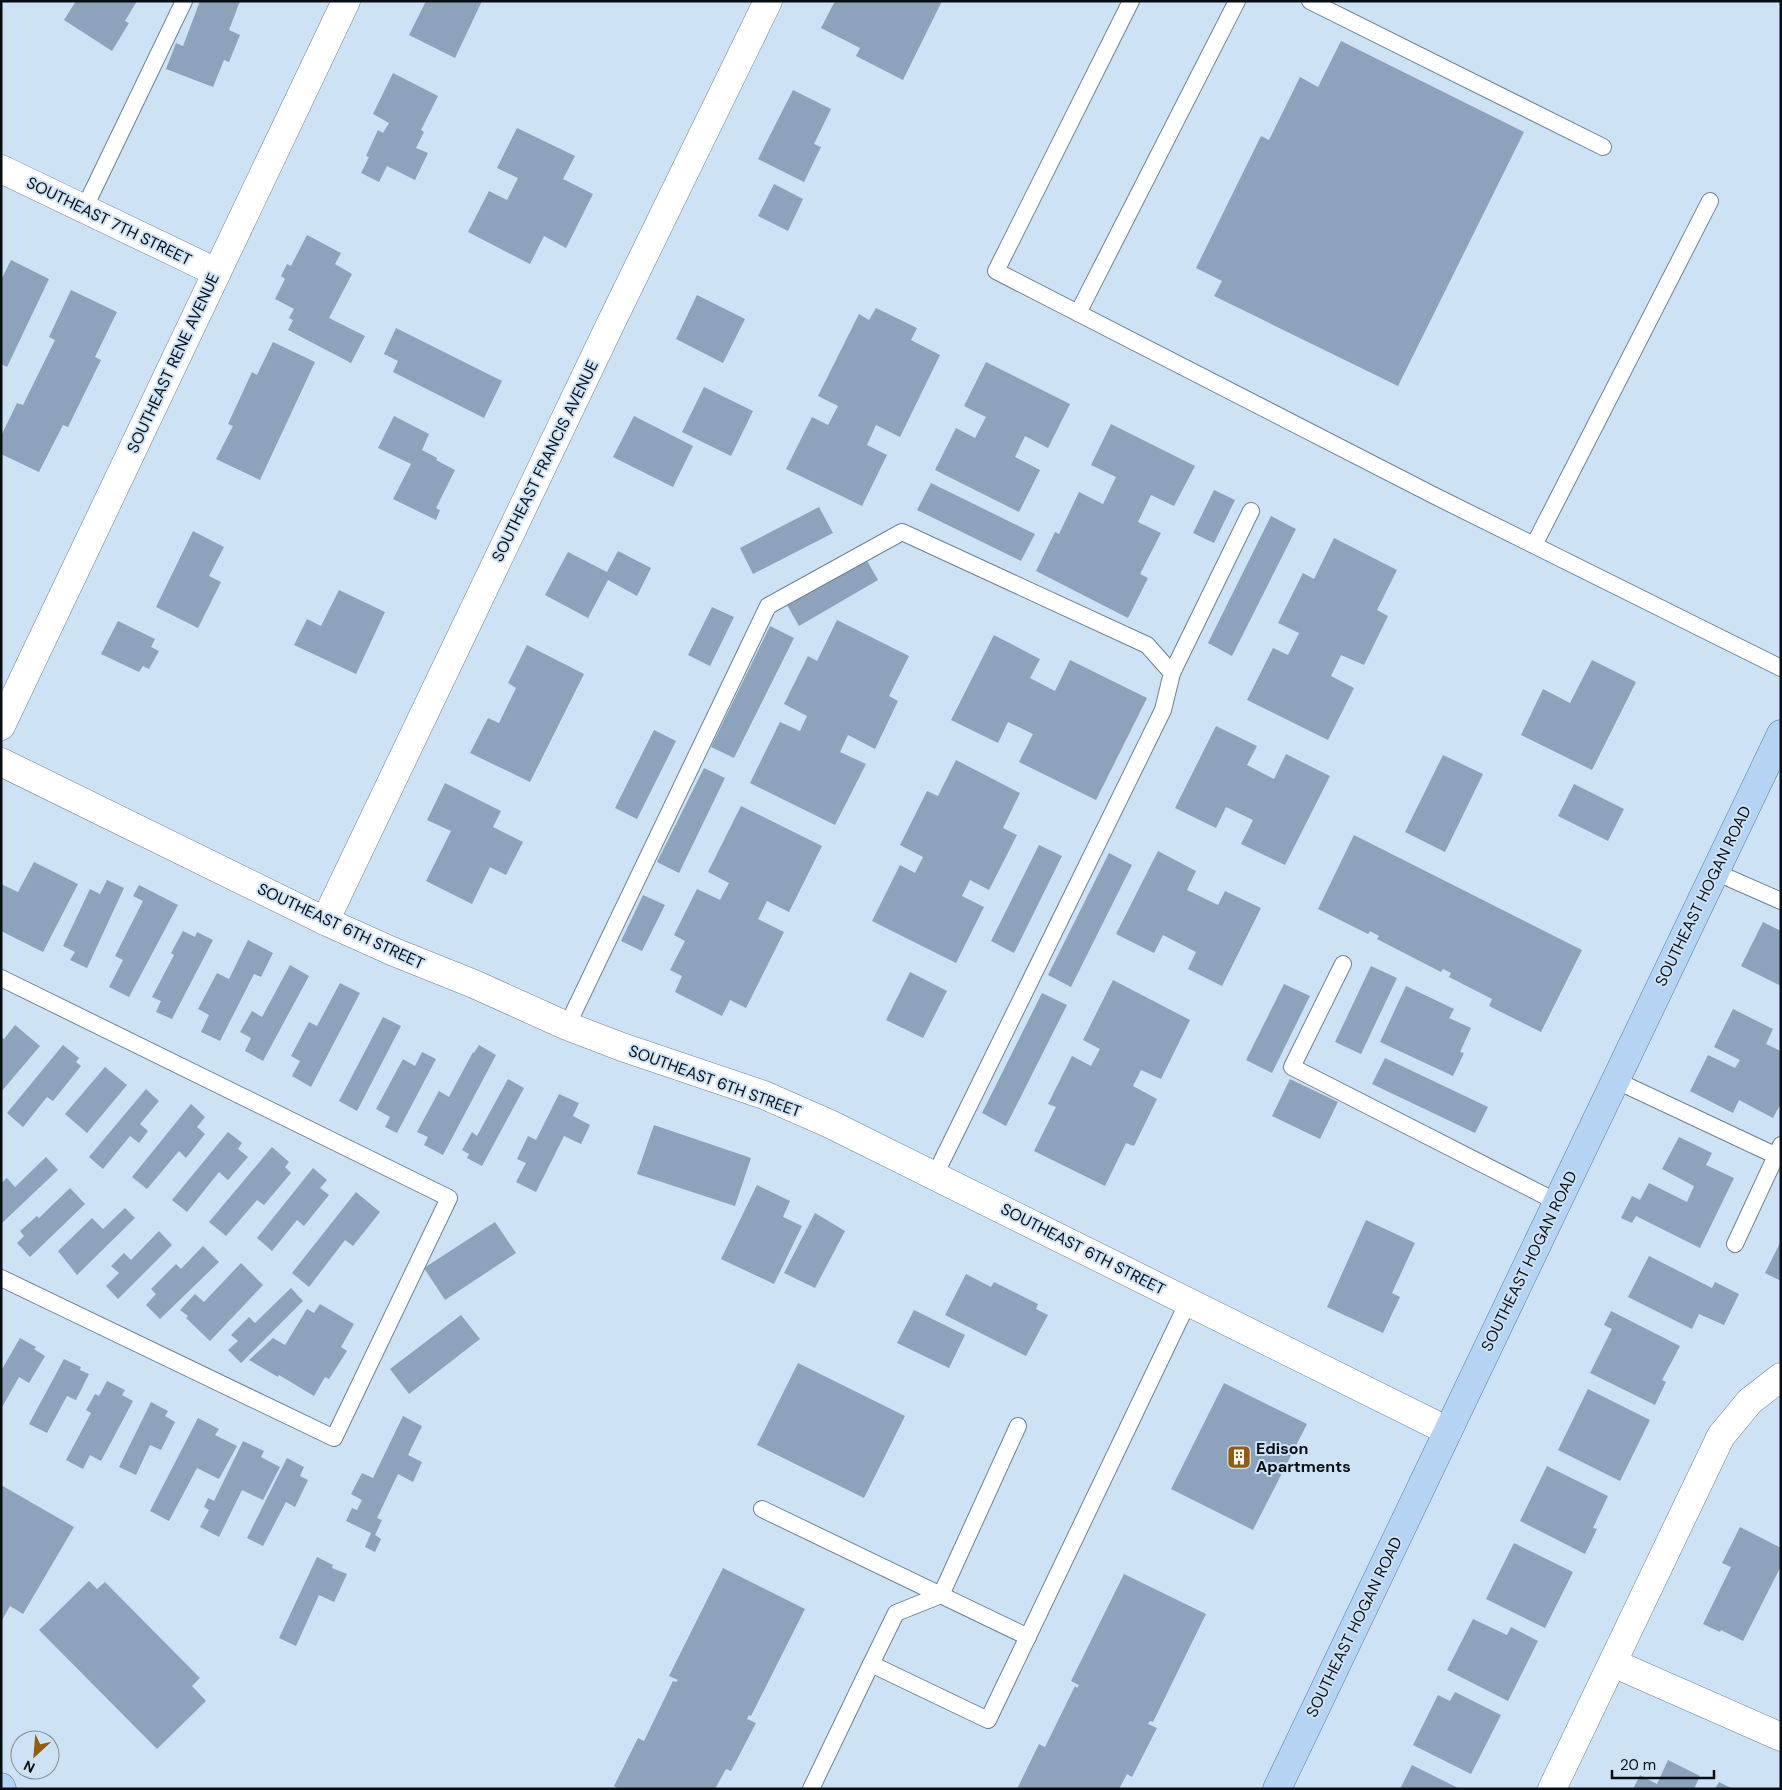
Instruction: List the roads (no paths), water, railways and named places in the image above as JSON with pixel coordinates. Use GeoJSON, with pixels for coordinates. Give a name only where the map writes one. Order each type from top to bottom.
{"type":"FeatureCollection","features":[{"type":"Feature","properties":{"kind":"main road","name":"SOUTHEAST HOGAN ROAD"},"geometry":{"type":"LineString","coordinates":[[1276,1789],[1781,734]]}},
{"type":"Feature","properties":{"kind":"street","name":"SOUTHEAST RENE AVENUE"},"geometry":{"type":"LineString","coordinates":[[1,726],[346,1]]}},
{"type":"Feature","properties":{"kind":"street","name":"SOUTHEAST FRANCIS AVENUE"},"geometry":{"type":"LineString","coordinates":[[325,921],[605,336],[768,1]]}},
{"type":"Feature","properties":{"kind":"street","name":"SOUTHEAST 7TH STREET"},"geometry":{"type":"LineString","coordinates":[[1,169],[216,272]]}},
{"type":"Feature","properties":{"kind":"street","name":"SOUTHEAST 6TH STREET"},"geometry":{"type":"LineString","coordinates":[[1,762],[325,921],[394,952],[474,984],[566,1026],[764,1095],[830,1124],[1448,1431]]}},
{"type":"Feature","properties":{"kind":"street"},"geometry":{"type":"LineString","coordinates":[[1552,1789],[1720,1436],[1750,1401],[1781,1377]]}},
{"type":"Feature","properties":{"kind":"street"},"geometry":{"type":"LineString","coordinates":[[1613,1663],[1781,1737]]}},
{"type":"Feature","properties":{"kind":"lane"},"geometry":{"type":"LineString","coordinates":[[84,209],[184,1]]}},
{"type":"Feature","properties":{"kind":"lane"},"geometry":{"type":"LineString","coordinates":[[1130,1],[996,271],[1415,486],[1781,668]]}},
{"type":"Feature","properties":{"kind":"lane"},"geometry":{"type":"LineString","coordinates":[[1078,313],[1237,1]]}},
{"type":"Feature","properties":{"kind":"lane"},"geometry":{"type":"LineString","coordinates":[[1310,1],[1604,147]]}},
{"type":"Feature","properties":{"kind":"lane"},"geometry":{"type":"LineString","coordinates":[[1534,544],[1710,201]]}},
{"type":"Feature","properties":{"kind":"lane"},"geometry":{"type":"LineString","coordinates":[[935,1175],[1163,710],[1172,673],[1251,511]]}},
{"type":"Feature","properties":{"kind":"lane"},"geometry":{"type":"LineString","coordinates":[[566,1026],[768,606],[902,532],[1147,645],[1172,673]]}},
{"type":"Feature","properties":{"kind":"lane"},"geometry":{"type":"LineString","coordinates":[[1714,872],[1781,901]]}},
{"type":"Feature","properties":{"kind":"lane"},"geometry":{"type":"LineString","coordinates":[[1343,964],[1292,1067],[1557,1202]]}},
{"type":"Feature","properties":{"kind":"lane"},"geometry":{"type":"LineString","coordinates":[[1,978],[449,1198],[334,1438],[1,1278]]}},
{"type":"Feature","properties":{"kind":"lane"},"geometry":{"type":"LineString","coordinates":[[1615,1080],[1779,1153],[1735,1244]]}},
{"type":"Feature","properties":{"kind":"lane"},"geometry":{"type":"LineString","coordinates":[[871,1664],[988,1720],[1188,1302]]}},
{"type":"Feature","properties":{"kind":"lane"},"geometry":{"type":"LineString","coordinates":[[811,1789],[896,1613],[941,1595],[1018,1426]]}},
{"type":"Feature","properties":{"kind":"lane"},"geometry":{"type":"LineString","coordinates":[[762,1508],[1028,1637]]}},
{"type":"Feature","properties":{"kind":"place","name":"Edison Apartments"},"geometry":{"type":"Point","coordinates":[1239,1457]}}]}
